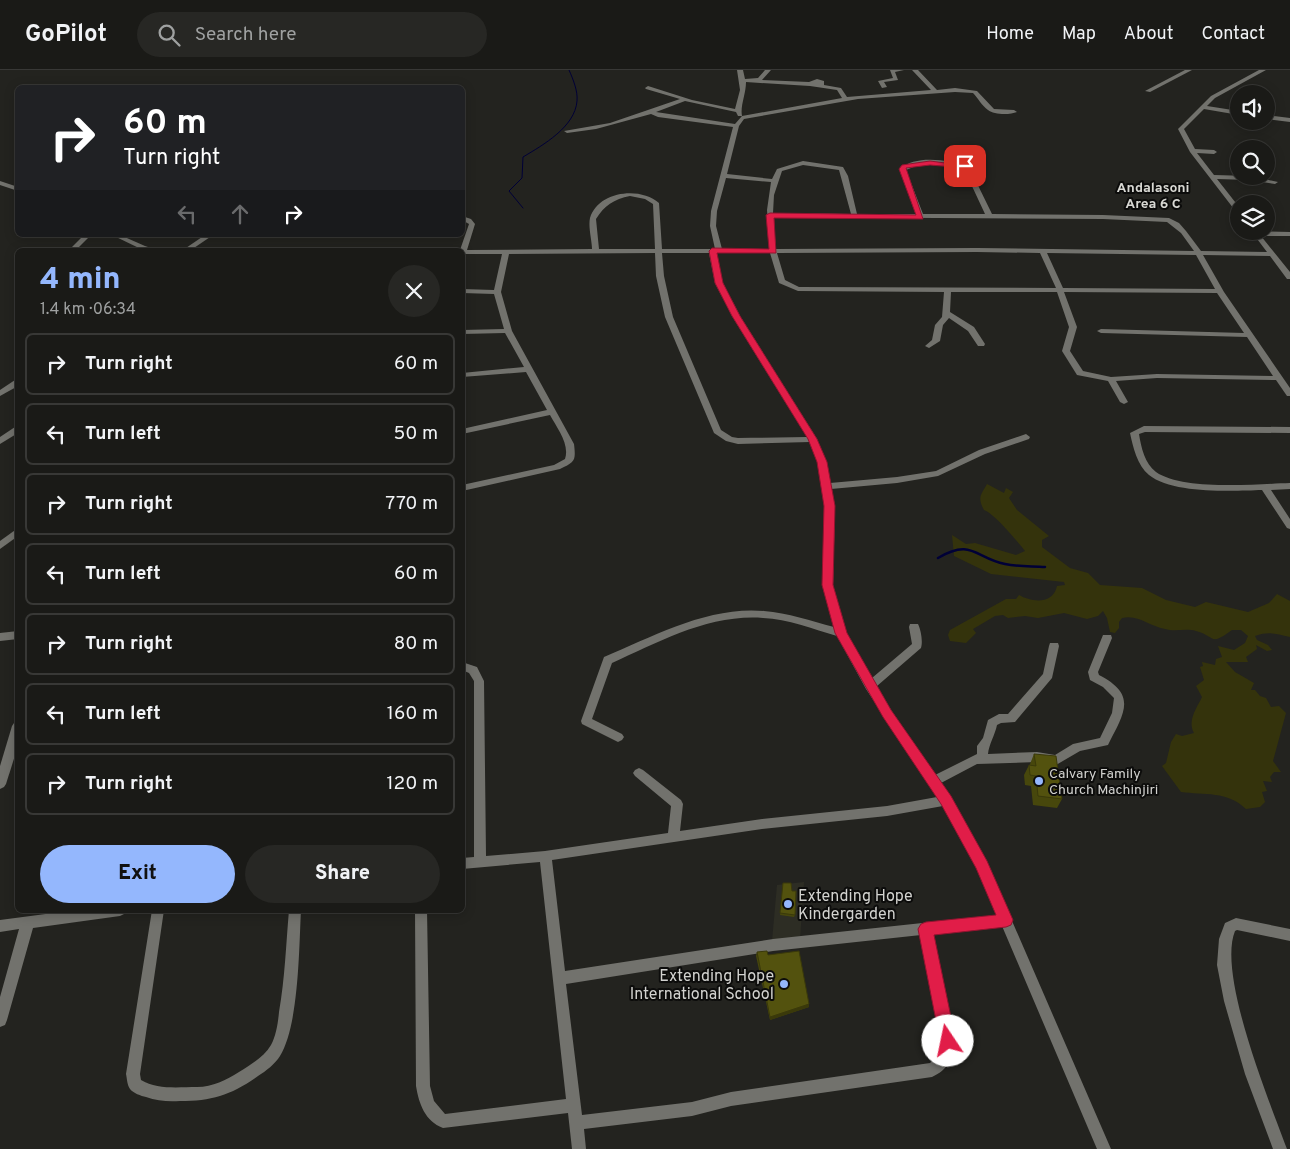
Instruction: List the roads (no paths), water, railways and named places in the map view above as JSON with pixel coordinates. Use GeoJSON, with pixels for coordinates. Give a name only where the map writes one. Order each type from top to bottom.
{"type":"FeatureCollection","features":[{"type":"Feature","properties":{"kind":"street"},"geometry":{"type":"LineString","coordinates":[[737,111],[742,98],[743,80],[740,70]]}},
{"type":"Feature","properties":{"kind":"street"},"geometry":{"type":"LineString","coordinates":[[753,81],[760,79],[768,70]]}},
{"type":"Feature","properties":{"kind":"street"},"geometry":{"type":"LineString","coordinates":[[884,87],[881,81],[896,79],[892,71],[901,70]]}},
{"type":"Feature","properties":{"kind":"street"},"geometry":{"type":"LineString","coordinates":[[915,70],[936,91]]}},
{"type":"Feature","properties":{"kind":"street"},"geometry":{"type":"LineString","coordinates":[[1148,91],[1188,70]]}},
{"type":"Feature","properties":{"kind":"street"},"geometry":{"type":"LineString","coordinates":[[1230,200],[1192,151],[1181,128],[1202,107],[1225,90],[1263,70]]}},
{"type":"Feature","properties":{"kind":"street"},"geometry":{"type":"LineString","coordinates":[[743,80],[810,84],[816,81],[822,82],[821,86],[839,88],[845,99]]}},
{"type":"Feature","properties":{"kind":"street"},"geometry":{"type":"LineString","coordinates":[[648,88],[686,100],[737,111],[742,118]]}},
{"type":"Feature","properties":{"kind":"street"},"geometry":{"type":"LineString","coordinates":[[1014,112],[988,110],[977,94],[971,91],[936,91],[845,99],[742,118],[736,126],[714,211],[713,226],[719,283],[736,316],[813,439],[822,462],[830,506],[827,577],[829,594],[841,633],[870,686],[946,800],[982,865],[1104,1149]]}},
{"type":"Feature","properties":{"kind":"street"},"geometry":{"type":"LineString","coordinates":[[567,131],[580,131],[652,112],[686,100]]}},
{"type":"Feature","properties":{"kind":"street"},"geometry":{"type":"LineString","coordinates":[[1202,107],[1230,112]]}},
{"type":"Feature","properties":{"kind":"street"},"geometry":{"type":"LineString","coordinates":[[652,112],[658,115],[736,126]]}},
{"type":"Feature","properties":{"kind":"street"},"geometry":{"type":"LineString","coordinates":[[1275,118],[1290,120]]}},
{"type":"Feature","properties":{"kind":"street"},"geometry":{"type":"LineString","coordinates":[[1192,151],[1214,152]]}},
{"type":"Feature","properties":{"kind":"street"},"geometry":{"type":"LineString","coordinates":[[940,164],[946,154]]}},
{"type":"Feature","properties":{"kind":"street"},"geometry":{"type":"LineString","coordinates":[[855,216],[850,206],[845,173],[841,168],[799,164],[779,170],[769,224],[782,281],[792,287],[948,290],[1220,291]]}},
{"type":"Feature","properties":{"kind":"street"},"geometry":{"type":"LineString","coordinates":[[920,217],[903,169],[915,164],[940,164],[967,168],[990,217]]}},
{"type":"Feature","properties":{"kind":"street"},"geometry":{"type":"LineString","coordinates":[[724,176],[776,181]]}},
{"type":"Feature","properties":{"kind":"street"},"geometry":{"type":"LineString","coordinates":[[1213,177],[1230,177]]}},
{"type":"Feature","properties":{"kind":"street"},"geometry":{"type":"LineString","coordinates":[[2,185],[15,189]]}},
{"type":"Feature","properties":{"kind":"street"},"geometry":{"type":"LineString","coordinates":[[596,252],[593,218],[604,203],[622,195],[647,197],[656,203],[657,251],[660,276],[669,317],[717,431],[729,439],[738,441],[813,439]]}},
{"type":"Feature","properties":{"kind":"street"},"geometry":{"type":"LineString","coordinates":[[770,215],[1162,219],[1177,225],[1197,252],[1220,291],[1290,394]]}},
{"type":"Feature","properties":{"kind":"street"},"geometry":{"type":"LineString","coordinates":[[464,248],[472,224],[465,219]]}},
{"type":"Feature","properties":{"kind":"street"},"geometry":{"type":"LineString","coordinates":[[1275,234],[1290,234]]}},
{"type":"Feature","properties":{"kind":"street"},"geometry":{"type":"LineString","coordinates":[[74,248],[86,237]]}},
{"type":"Feature","properties":{"kind":"street"},"geometry":{"type":"LineString","coordinates":[[119,237],[140,248]]}},
{"type":"Feature","properties":{"kind":"street"},"geometry":{"type":"LineString","coordinates":[[189,248],[207,237]]}},
{"type":"Feature","properties":{"kind":"street"},"geometry":{"type":"LineString","coordinates":[[1261,240],[1290,277]]}},
{"type":"Feature","properties":{"kind":"street"},"geometry":{"type":"LineString","coordinates":[[465,252],[1197,252],[1272,254]]}},
{"type":"Feature","properties":{"kind":"street"},"geometry":{"type":"LineString","coordinates":[[1043,252],[1060,290],[1073,327],[1066,350],[1080,373],[1111,379],[1157,376],[1279,378]]}},
{"type":"Feature","properties":{"kind":"street"},"geometry":{"type":"LineString","coordinates":[[465,487],[558,467],[569,461],[571,456],[570,444],[508,331],[497,292],[506,253]]}},
{"type":"Feature","properties":{"kind":"street"},"geometry":{"type":"LineString","coordinates":[[930,346],[936,341],[939,326],[946,312],[948,290]]}},
{"type":"Feature","properties":{"kind":"street"},"geometry":{"type":"LineString","coordinates":[[465,291],[497,292]]}},
{"type":"Feature","properties":{"kind":"street"},"geometry":{"type":"LineString","coordinates":[[946,312],[971,330],[981,344]]}},
{"type":"Feature","properties":{"kind":"street"},"geometry":{"type":"LineString","coordinates":[[465,332],[508,331]]}},
{"type":"Feature","properties":{"kind":"street"},"geometry":{"type":"LineString","coordinates":[[1101,331],[1250,334]]}},
{"type":"Feature","properties":{"kind":"street"},"geometry":{"type":"LineString","coordinates":[[465,374],[529,369]]}},
{"type":"Feature","properties":{"kind":"street"},"geometry":{"type":"LineString","coordinates":[[1111,379],[1124,402]]}},
{"type":"Feature","properties":{"kind":"street"},"geometry":{"type":"LineString","coordinates":[[0,394],[15,384]]}},
{"type":"Feature","properties":{"kind":"street"},"geometry":{"type":"LineString","coordinates":[[465,431],[552,412]]}},
{"type":"Feature","properties":{"kind":"street"},"geometry":{"type":"LineString","coordinates":[[1290,430],[1144,429],[1134,433],[1140,455],[1147,468],[1160,479],[1186,486],[1290,486]]}},
{"type":"Feature","properties":{"kind":"street"},"geometry":{"type":"LineString","coordinates":[[0,442],[15,431]]}},
{"type":"Feature","properties":{"kind":"street"},"geometry":{"type":"LineString","coordinates":[[827,486],[897,480],[938,472],[982,452],[1026,438]]}},
{"type":"Feature","properties":{"kind":"street"},"geometry":{"type":"LineString","coordinates":[[1266,487],[1290,526]]}},
{"type":"Feature","properties":{"kind":"street"},"geometry":{"type":"LineString","coordinates":[[0,546],[15,534]]}},
{"type":"Feature","properties":{"kind":"street"},"geometry":{"type":"LineString","coordinates":[[618,737],[586,721],[608,660],[684,628],[730,615],[764,614],[841,633]]}},
{"type":"Feature","properties":{"kind":"street"},"geometry":{"type":"LineString","coordinates":[[870,686],[917,645],[914,627]]}},
{"type":"Feature","properties":{"kind":"street"},"geometry":{"type":"LineString","coordinates":[[0,637],[15,635]]}},
{"type":"Feature","properties":{"kind":"street"},"geometry":{"type":"LineString","coordinates":[[934,781],[975,759],[1037,757],[1056,760],[1077,747],[1104,742],[1118,716],[1120,706],[1116,691],[1106,682],[1094,676],[1093,672],[1107,638]]}},
{"type":"Feature","properties":{"kind":"street"},"geometry":{"type":"LineString","coordinates":[[982,758],[983,746],[988,739],[992,723],[999,718],[1010,719],[1015,716],[1028,696],[1039,688],[1050,671],[1054,646]]}},
{"type":"Feature","properties":{"kind":"street"},"geometry":{"type":"LineString","coordinates":[[465,667],[473,670],[479,681],[480,861]]}},
{"type":"Feature","properties":{"kind":"street"},"geometry":{"type":"LineString","coordinates":[[0,784],[15,734]]}},
{"type":"Feature","properties":{"kind":"street"},"geometry":{"type":"LineString","coordinates":[[0,745],[12,743]]}},
{"type":"Feature","properties":{"kind":"street"},"geometry":{"type":"LineString","coordinates":[[639,773],[677,804],[674,836]]}},
{"type":"Feature","properties":{"kind":"street"},"geometry":{"type":"LineString","coordinates":[[465,864],[545,856],[762,824],[887,812],[946,800]]}},
{"type":"Feature","properties":{"kind":"street"},"geometry":{"type":"LineString","coordinates":[[545,856],[561,978],[579,1149]]}},
{"type":"Feature","properties":{"kind":"street"},"geometry":{"type":"LineString","coordinates":[[0,926],[90,913]]}},
{"type":"Feature","properties":{"kind":"street"},"geometry":{"type":"LineString","coordinates":[[158,913],[138,1035],[133,1074],[135,1084],[145,1090],[160,1094],[200,1094],[234,1083],[267,1060],[276,1050],[284,1024],[295,913]]}},
{"type":"Feature","properties":{"kind":"street"},"geometry":{"type":"LineString","coordinates":[[421,913],[423,1086],[426,1102],[433,1115],[443,1122],[574,1104]]}},
{"type":"Feature","properties":{"kind":"street"},"geometry":{"type":"LineString","coordinates":[[561,978],[773,945],[1006,920]]}},
{"type":"Feature","properties":{"kind":"street"},"geometry":{"type":"LineString","coordinates":[[0,1020],[28,922]]}},
{"type":"Feature","properties":{"kind":"street"},"geometry":{"type":"LineString","coordinates":[[1280,1149],[1252,1074],[1231,1002],[1224,965],[1225,938],[1230,927],[1236,924],[1290,935]]}},
{"type":"Feature","properties":{"kind":"street"},"geometry":{"type":"LineString","coordinates":[[577,1123],[692,1109],[731,1099],[932,1070],[942,1064],[947,1056],[948,1041],[926,929]]}},
{"type":"Feature","properties":{"kind":"waterway"},"geometry":{"type":"LineString","coordinates":[[523,208],[509,191],[522,178],[523,157],[557,134],[571,119],[575,110],[577,93],[569,70]]}},
{"type":"Feature","properties":{"kind":"waterway"},"geometry":{"type":"LineString","coordinates":[[938,558],[949,552],[966,550],[1005,564],[1045,567]]}},
{"type":"Feature","properties":{"kind":"place","name":"Calvary Family Church Machinjiri"},"geometry":{"type":"Point","coordinates":[1039,781]}},
{"type":"Feature","properties":{"kind":"place","name":"Extending Hope Kindergarden"},"geometry":{"type":"Point","coordinates":[788,904]}},
{"type":"Feature","properties":{"kind":"place","name":"Extending Hope International School"},"geometry":{"type":"Point","coordinates":[784,984]}},
{"type":"Feature","properties":{"kind":"district","name":"Andalasoni Area 6 C"},"geometry":{"type":"Point","coordinates":[1153,196]}}]}
